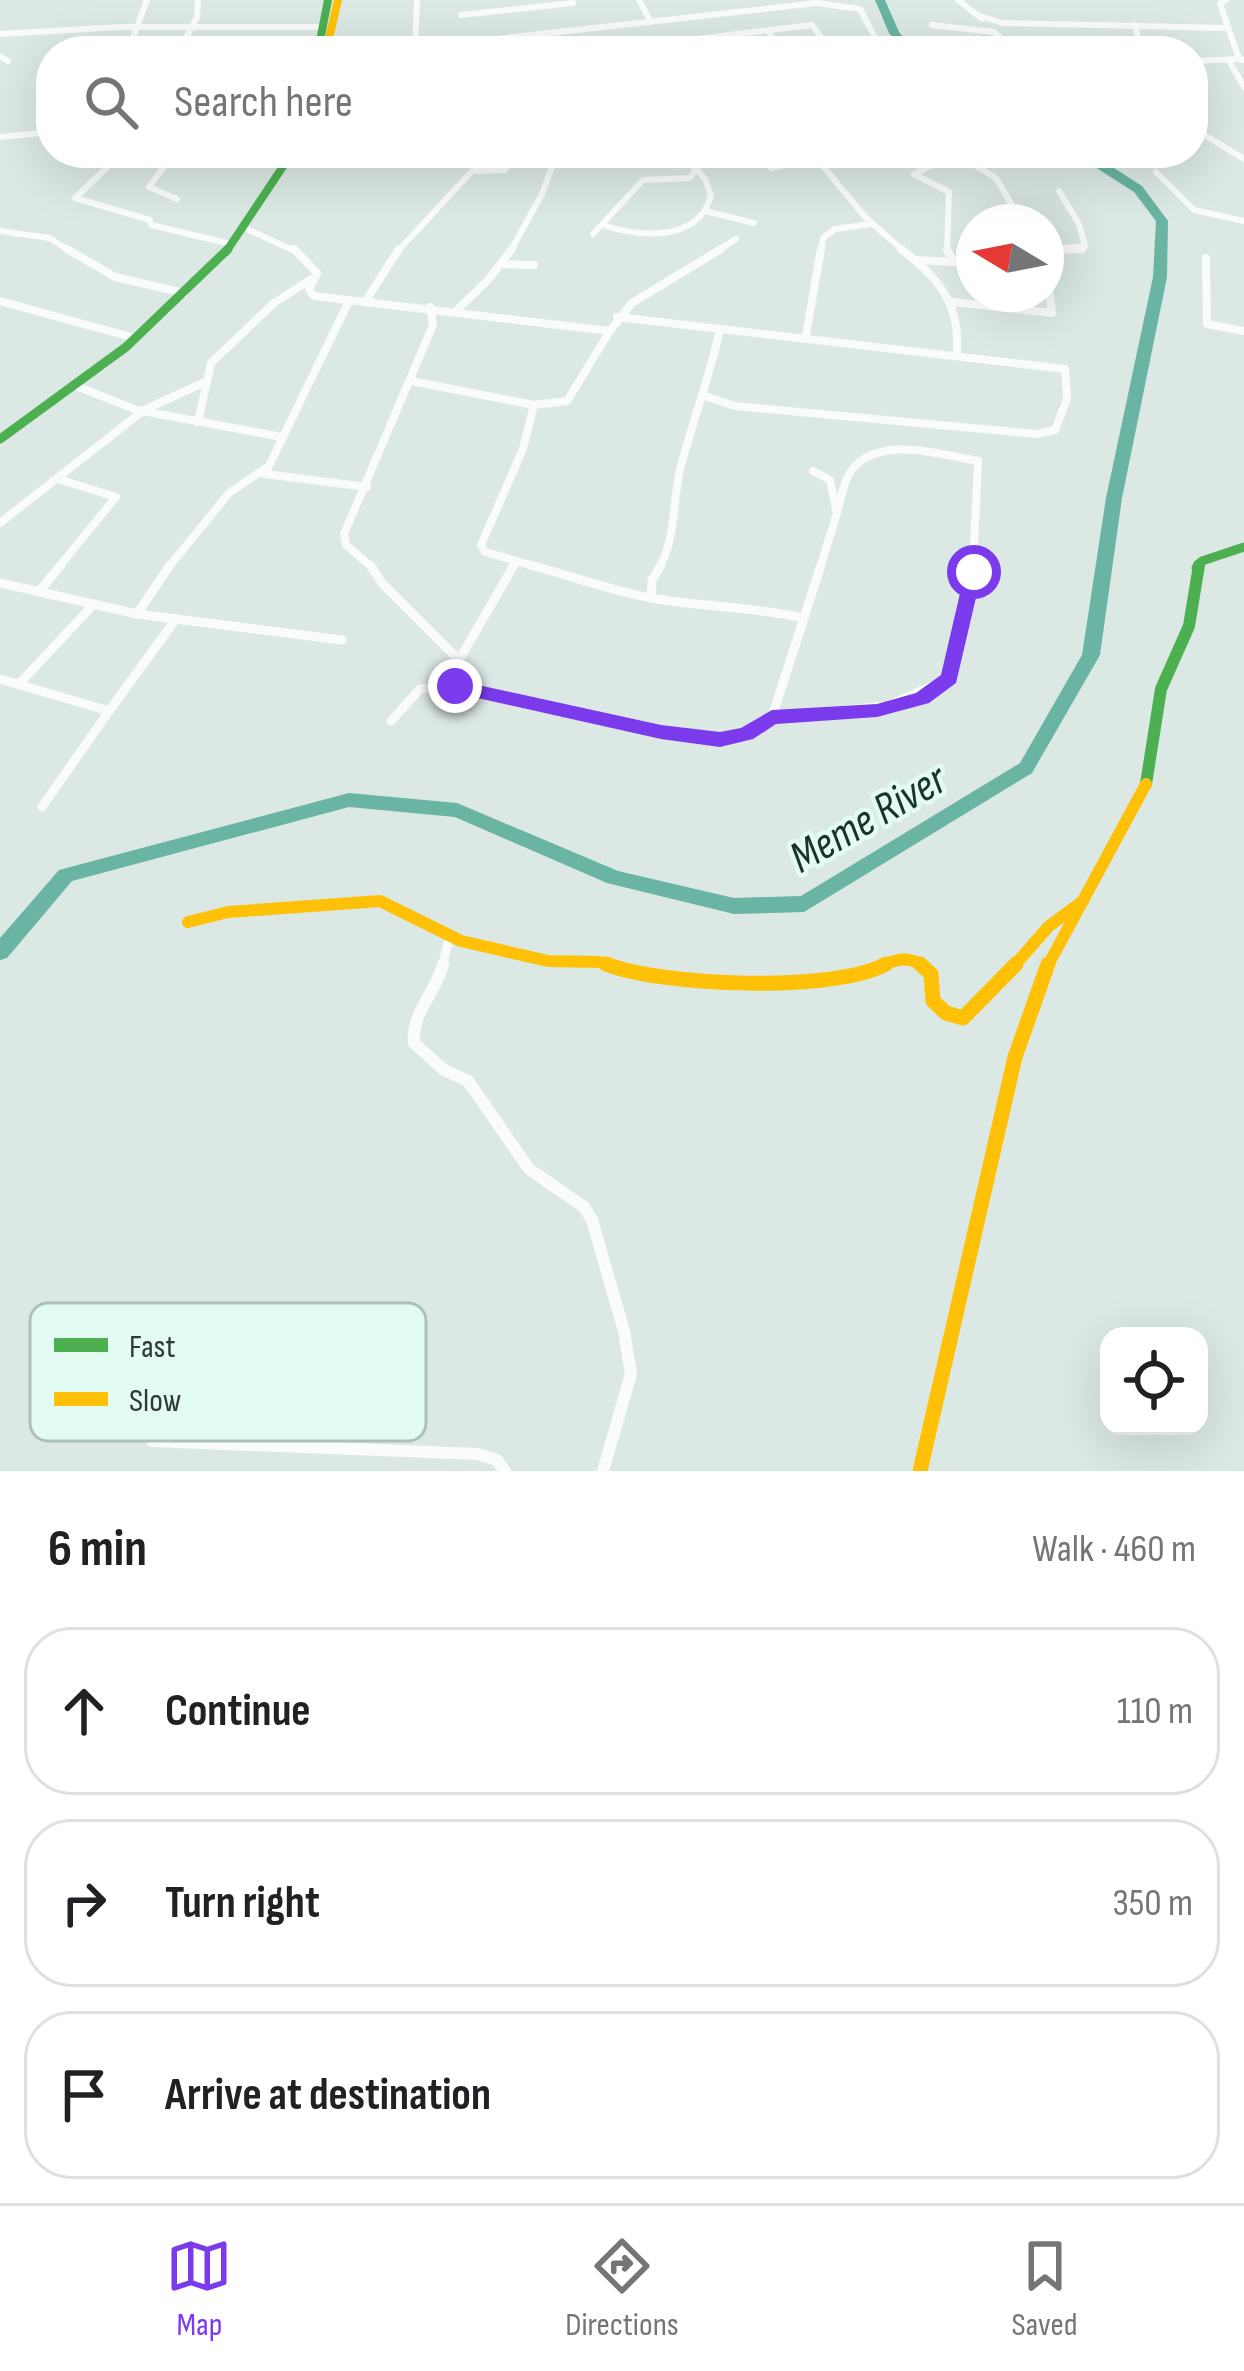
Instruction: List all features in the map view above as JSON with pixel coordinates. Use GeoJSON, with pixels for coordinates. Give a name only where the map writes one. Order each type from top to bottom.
{"type":"FeatureCollection","features":[{"type":"Feature","properties":{"kind":"street"},"geometry":{"type":"LineString","coordinates":[[135,36],[147,0]]}},
{"type":"Feature","properties":{"kind":"street"},"geometry":{"type":"LineString","coordinates":[[186,36],[198,0]]}},
{"type":"Feature","properties":{"kind":"street"},"geometry":{"type":"LineString","coordinates":[[322,36],[328,0]]}},
{"type":"Feature","properties":{"kind":"street"},"geometry":{"type":"LineString","coordinates":[[327,36],[338,0]]}},
{"type":"Feature","properties":{"kind":"street"},"geometry":{"type":"LineString","coordinates":[[416,36],[417,0]]}},
{"type":"Feature","properties":{"kind":"street"},"geometry":{"type":"LineString","coordinates":[[639,0],[651,22]]}},
{"type":"Feature","properties":{"kind":"street"},"geometry":{"type":"LineString","coordinates":[[714,0],[717,13]]}},
{"type":"Feature","properties":{"kind":"street"},"geometry":{"type":"LineString","coordinates":[[958,0],[998,36]]}},
{"type":"Feature","properties":{"kind":"street"},"geometry":{"type":"LineString","coordinates":[[1208,62],[1241,59],[1226,28],[1220,4],[1226,0]]}},
{"type":"Feature","properties":{"kind":"street"},"geometry":{"type":"LineString","coordinates":[[461,15],[573,2],[584,30]]}},
{"type":"Feature","properties":{"kind":"street"},"geometry":{"type":"LineString","coordinates":[[526,36],[776,3],[816,2],[860,9],[878,36]]}},
{"type":"Feature","properties":{"kind":"street"},"geometry":{"type":"LineString","coordinates":[[980,16],[1002,23],[1226,28]]}},
{"type":"Feature","properties":{"kind":"street"},"geometry":{"type":"LineString","coordinates":[[736,36],[812,25],[820,36]]}},
{"type":"Feature","properties":{"kind":"street"},"geometry":{"type":"LineString","coordinates":[[932,25],[994,32]]}},
{"type":"Feature","properties":{"kind":"street"},"geometry":{"type":"LineString","coordinates":[[1135,26],[1137,36]]}},
{"type":"Feature","properties":{"kind":"street"},"geometry":{"type":"LineString","coordinates":[[0,34],[139,27],[322,27]]}},
{"type":"Feature","properties":{"kind":"street"},"geometry":{"type":"LineString","coordinates":[[768,31],[772,36]]}},
{"type":"Feature","properties":{"kind":"street"},"geometry":{"type":"LineString","coordinates":[[1229,61],[1244,87]]}},
{"type":"Feature","properties":{"kind":"street"},"geometry":{"type":"LineString","coordinates":[[0,137],[36,133]]}},
{"type":"Feature","properties":{"kind":"street"},"geometry":{"type":"LineString","coordinates":[[1208,137],[1244,159]]}},
{"type":"Feature","properties":{"kind":"street"},"geometry":{"type":"LineString","coordinates":[[108,168],[76,201],[124,211],[165,231],[231,244]]}},
{"type":"Feature","properties":{"kind":"street"},"geometry":{"type":"LineString","coordinates":[[163,168],[149,187],[177,199]]}},
{"type":"Feature","properties":{"kind":"street"},"geometry":{"type":"LineString","coordinates":[[0,436],[76,386],[185,298],[249,230],[282,168]]}},
{"type":"Feature","properties":{"kind":"street"},"geometry":{"type":"LineString","coordinates":[[0,436],[184,293],[231,244],[267,197],[282,168]]}},
{"type":"Feature","properties":{"kind":"street"},"geometry":{"type":"LineString","coordinates":[[365,302],[381,268],[472,172],[507,168]]}},
{"type":"Feature","properties":{"kind":"street"},"geometry":{"type":"LineString","coordinates":[[435,319],[457,310],[486,286],[537,208],[551,168]]}},
{"type":"Feature","properties":{"kind":"street"},"geometry":{"type":"LineString","coordinates":[[824,168],[872,224],[934,274],[960,320],[957,352]]}},
{"type":"Feature","properties":{"kind":"street"},"geometry":{"type":"LineString","coordinates":[[926,168],[914,174],[949,192],[947,253],[953,261]]}},
{"type":"Feature","properties":{"kind":"street"},"geometry":{"type":"LineString","coordinates":[[980,168],[996,178],[1011,204]]}},
{"type":"Feature","properties":{"kind":"street"},"geometry":{"type":"LineString","coordinates":[[593,234],[643,180],[690,178],[695,170],[710,190],[705,211],[685,227],[646,236],[603,225]]}},
{"type":"Feature","properties":{"kind":"street"},"geometry":{"type":"LineString","coordinates":[[1156,172],[1194,210],[1244,221]]}},
{"type":"Feature","properties":{"kind":"street"},"geometry":{"type":"LineString","coordinates":[[1059,191],[1079,224],[1085,246],[1064,250]]}},
{"type":"Feature","properties":{"kind":"street"},"geometry":{"type":"LineString","coordinates":[[705,211],[754,223]]}},
{"type":"Feature","properties":{"kind":"street"},"geometry":{"type":"LineString","coordinates":[[806,335],[825,235],[872,224]]}},
{"type":"Feature","properties":{"kind":"street"},"geometry":{"type":"LineString","coordinates":[[249,230],[302,254],[316,268],[310,294],[610,331]]}},
{"type":"Feature","properties":{"kind":"street"},"geometry":{"type":"LineString","coordinates":[[0,231],[49,238],[115,277],[184,293]]}},
{"type":"Feature","properties":{"kind":"street"},"geometry":{"type":"LineString","coordinates":[[411,381],[534,405],[567,401],[617,317],[736,239]]}},
{"type":"Feature","properties":{"kind":"street"},"geometry":{"type":"LineString","coordinates":[[1206,258],[1207,324],[1244,331]]}},
{"type":"Feature","properties":{"kind":"street"},"geometry":{"type":"LineString","coordinates":[[916,260],[956,261]]}},
{"type":"Feature","properties":{"kind":"street"},"geometry":{"type":"LineString","coordinates":[[501,263],[534,265]]}},
{"type":"Feature","properties":{"kind":"street"},"geometry":{"type":"LineString","coordinates":[[198,422],[211,363],[274,303],[316,276]]}},
{"type":"Feature","properties":{"kind":"street"},"geometry":{"type":"LineString","coordinates":[[0,301],[131,337]]}},
{"type":"Feature","properties":{"kind":"street"},"geometry":{"type":"LineString","coordinates":[[349,301],[265,474],[367,487]]}},
{"type":"Feature","properties":{"kind":"street"},"geometry":{"type":"LineString","coordinates":[[430,307],[435,319],[344,534],[346,545],[374,567],[382,583],[458,660]]}},
{"type":"Feature","properties":{"kind":"street"},"geometry":{"type":"LineString","coordinates":[[617,317],[957,352],[1066,369],[1067,399],[1055,430],[1037,434],[735,406],[705,396]]}},
{"type":"Feature","properties":{"kind":"street"},"geometry":{"type":"LineString","coordinates":[[651,598],[652,580],[665,558],[674,518],[680,468],[705,396],[720,329]]}},
{"type":"Feature","properties":{"kind":"street"},"geometry":{"type":"LineString","coordinates":[[0,523],[144,410],[205,382]]}},
{"type":"Feature","properties":{"kind":"street"},"geometry":{"type":"LineString","coordinates":[[76,386],[144,410],[282,437]]}},
{"type":"Feature","properties":{"kind":"street"},"geometry":{"type":"LineString","coordinates":[[534,405],[524,449],[482,545],[485,552],[651,598],[712,607],[743,605],[804,618]]}},
{"type":"Feature","properties":{"kind":"street"},"geometry":{"type":"LineString","coordinates":[[391,721],[420,689],[455,686],[661,732],[720,740],[746,734],[772,717],[877,710],[922,698],[950,679],[974,572],[978,461],[876,452],[852,468],[772,717]]}},
{"type":"Feature","properties":{"kind":"street"},"geometry":{"type":"LineString","coordinates":[[137,614],[222,500],[250,474],[266,468]]}},
{"type":"Feature","properties":{"kind":"street"},"geometry":{"type":"LineString","coordinates":[[813,471],[830,480],[837,513]]}},
{"type":"Feature","properties":{"kind":"street"},"geometry":{"type":"LineString","coordinates":[[41,589],[116,497],[58,479]]}},
{"type":"Feature","properties":{"kind":"street"},"geometry":{"type":"LineString","coordinates":[[920,1471],[1015,1057],[1054,946],[1147,783],[1161,689],[1190,626],[1195,569],[1202,561],[1244,547]]}},
{"type":"Feature","properties":{"kind":"street"},"geometry":{"type":"LineString","coordinates":[[455,686],[458,660],[514,562]]}},
{"type":"Feature","properties":{"kind":"street"},"geometry":{"type":"LineString","coordinates":[[0,583],[137,614],[342,640]]}},
{"type":"Feature","properties":{"kind":"street"},"geometry":{"type":"LineString","coordinates":[[19,684],[94,604]]}},
{"type":"Feature","properties":{"kind":"street"},"geometry":{"type":"LineString","coordinates":[[43,807],[176,619]]}},
{"type":"Feature","properties":{"kind":"street"},"geometry":{"type":"LineString","coordinates":[[0,679],[109,711]]}},
{"type":"Feature","properties":{"kind":"street"},"geometry":{"type":"LineString","coordinates":[[188,922],[228,912],[380,902],[499,952],[548,961],[600,962],[633,975],[683,981],[837,980],[866,975],[895,959],[917,962],[932,974],[933,1001],[946,1013],[963,1018],[982,1007],[1054,913],[1084,900]]}},
{"type":"Feature","properties":{"kind":"street"},"geometry":{"type":"LineString","coordinates":[[450,935],[439,981],[412,1025],[414,1043],[444,1070],[468,1081],[529,1169],[584,1207],[592,1220],[624,1331],[631,1374],[603,1471]]}},
{"type":"Feature","properties":{"kind":"street"},"geometry":{"type":"LineString","coordinates":[[152,1441],[478,1454],[497,1460],[505,1471]]}},
{"type":"Feature","properties":{"kind":"waterway"},"geometry":{"type":"LineString","coordinates":[[880,0],[897,36]]}},
{"type":"Feature","properties":{"kind":"waterway","name":"Meme River"},"geometry":{"type":"LineString","coordinates":[[0,952],[66,875],[349,800],[457,810],[614,878],[734,906],[804,904],[1026,768],[1091,655],[1114,498],[1160,277],[1162,221],[1138,189],[1105,168]]}},
{"type":"Feature","properties":{"kind":"traffic: fast"},"geometry":{"type":"LineString","coordinates":[[321,36],[328,0]]}},
{"type":"Feature","properties":{"kind":"traffic: fast"},"geometry":{"type":"LineString","coordinates":[[0,439],[126,347],[201,280],[265,200],[283,168]]}},
{"type":"Feature","properties":{"kind":"traffic: fast"},"geometry":{"type":"LineString","coordinates":[[1146,784],[1161,689],[1189,626],[1195,569],[1202,561],[1244,547]]}},
{"type":"Feature","properties":{"kind":"traffic: slow"},"geometry":{"type":"LineString","coordinates":[[330,36],[338,0]]}},
{"type":"Feature","properties":{"kind":"traffic: slow"},"geometry":{"type":"LineString","coordinates":[[920,1471],[1015,1057],[1054,946],[1146,784]]}},
{"type":"Feature","properties":{"kind":"traffic: slow"},"geometry":{"type":"LineString","coordinates":[[188,922],[228,912],[380,901],[461,941],[548,961],[600,962],[633,975],[683,981],[837,980],[866,975],[895,959],[917,961],[931,974],[933,1001],[946,1013],[963,1018],[1049,926],[1083,901]]}},
{"type":"Feature","properties":{"kind":"route"},"geometry":{"type":"LineString","coordinates":[[455,686],[661,732],[720,740],[746,734],[772,717],[877,710],[922,698],[950,679],[974,572]]}}]}
